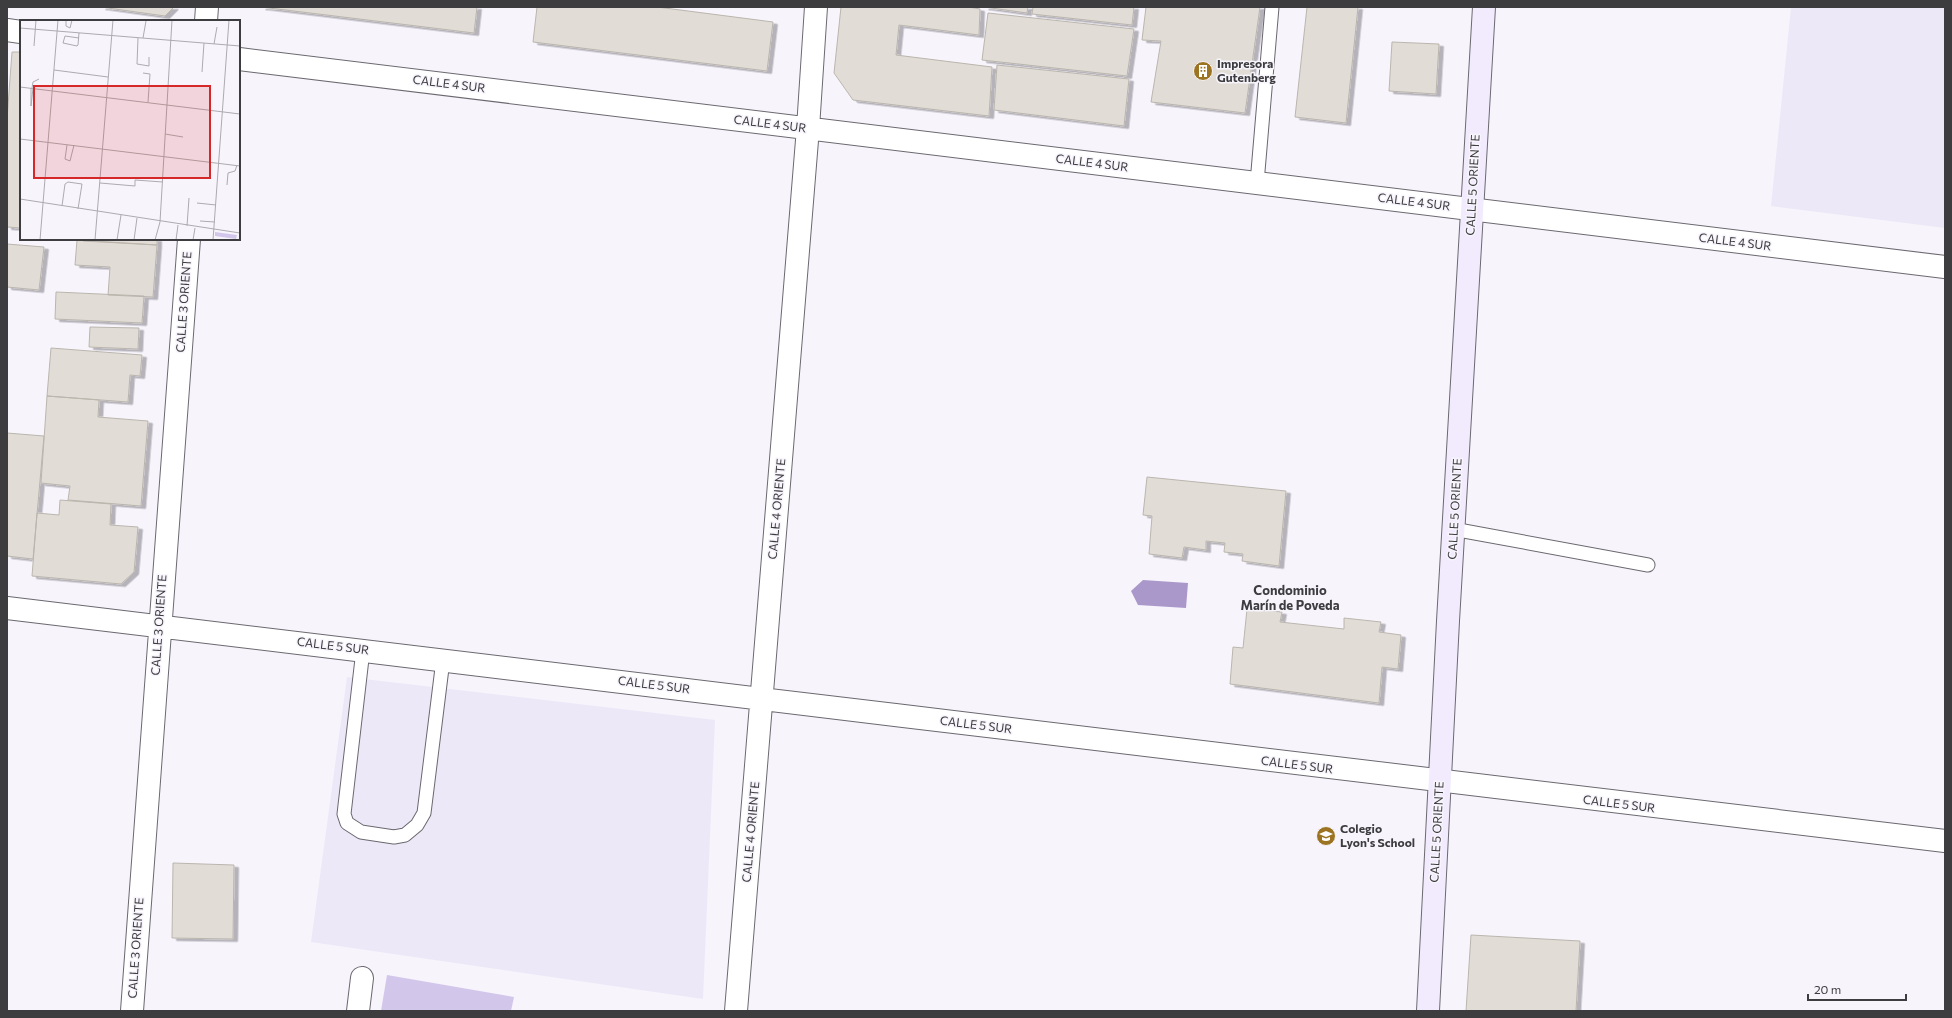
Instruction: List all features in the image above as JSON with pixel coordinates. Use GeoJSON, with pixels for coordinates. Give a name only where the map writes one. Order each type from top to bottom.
{"type":"FeatureCollection","features":[{"type":"Feature","properties":{"kind":"street"},"geometry":{"type":"LineString","coordinates":[[206,20],[207,7]]}},
{"type":"Feature","properties":{"kind":"street","name":"CALLE 4 ORIENTE"},"geometry":{"type":"LineString","coordinates":[[736,1011],[808,128],[816,7]]}},
{"type":"Feature","properties":{"kind":"street","name":"CALLE 5 ORIENTE"},"geometry":{"type":"LineString","coordinates":[[1428,1011],[1453,529],[1484,7]]}},
{"type":"Feature","properties":{"kind":"street"},"geometry":{"type":"LineString","coordinates":[[7,30],[20,32]]}},
{"type":"Feature","properties":{"kind":"street","name":"CALLE 4 SUR"},"geometry":{"type":"LineString","coordinates":[[240,59],[1945,267]]}},
{"type":"Feature","properties":{"kind":"street","name":"CALLE 3 ORIENTE"},"geometry":{"type":"LineString","coordinates":[[132,1011],[159,626],[189,240]]}},
{"type":"Feature","properties":{"kind":"street","name":"CALLE 5 SUR"},"geometry":{"type":"LineString","coordinates":[[7,608],[762,698],[1439,783],[1945,841]]}},
{"type":"Feature","properties":{"kind":"street"},"geometry":{"type":"LineString","coordinates":[[358,1011],[362,978]]}},
{"type":"Feature","properties":{"kind":"lane"},"geometry":{"type":"LineString","coordinates":[[1257,183],[1272,7]]}},
{"type":"Feature","properties":{"kind":"lane"},"geometry":{"type":"LineString","coordinates":[[1453,529],[1648,565]]}},
{"type":"Feature","properties":{"kind":"lane"},"geometry":{"type":"LineString","coordinates":[[363,650],[344,814],[346,823],[361,832],[394,837],[405,835],[417,825],[424,814],[443,660]]}},
{"type":"Feature","properties":{"kind":"shaded area"},"geometry":{"type":"Polygon","coordinates":[[[1791,7],[1945,7],[1945,228],[1771,206],[1791,7]]]}},
{"type":"Feature","properties":{"kind":"shaded area"},"geometry":{"type":"Polygon","coordinates":[[[1143,580],[1188,583],[1186,608],[1138,605],[1131,591],[1143,580]]]}},
{"type":"Feature","properties":{"kind":"shaded area"},"geometry":{"type":"Polygon","coordinates":[[[347,677],[715,720],[703,999],[311,942],[347,677]]]}},
{"type":"Feature","properties":{"kind":"shaded area"},"geometry":{"type":"Polygon","coordinates":[[[387,975],[514,997],[511,1011],[381,1011],[387,975]]]}},
{"type":"Feature","properties":{"kind":"building"},"geometry":{"type":"Polygon","coordinates":[[[101,7],[174,7],[165,16],[101,7]]]}},
{"type":"Feature","properties":{"kind":"building"},"geometry":{"type":"Polygon","coordinates":[[[261,7],[477,7],[474,33],[261,7]]]}},
{"type":"Feature","properties":{"kind":"building"},"geometry":{"type":"Polygon","coordinates":[[[537,7],[657,7],[773,22],[767,71],[533,42],[537,7]]]}},
{"type":"Feature","properties":{"kind":"building"},"geometry":{"type":"Polygon","coordinates":[[[841,7],[969,7],[980,9],[979,35],[899,25],[896,55],[992,67],[989,116],[853,100],[834,73],[841,7]]]}},
{"type":"Feature","properties":{"kind":"building"},"geometry":{"type":"Polygon","coordinates":[[[984,7],[1028,7],[1027,13],[984,7]]]}},
{"type":"Feature","properties":{"kind":"building"},"geometry":{"type":"Polygon","coordinates":[[[1033,7],[1134,7],[1132,25],[1032,14],[1033,7]]]}},
{"type":"Feature","properties":{"kind":"building","name":"Impresora Gutenberg"},"geometry":{"type":"Polygon","coordinates":[[[1146,7],[1260,7],[1245,113],[1151,102],[1161,41],[1142,40],[1146,7]]]}},
{"type":"Feature","properties":{"kind":"building"},"geometry":{"type":"Polygon","coordinates":[[[1307,7],[1358,7],[1346,123],[1295,117],[1307,7]]]}},
{"type":"Feature","properties":{"kind":"building"},"geometry":{"type":"Polygon","coordinates":[[[988,13],[1134,29],[1127,76],[982,60],[988,13]]]}},
{"type":"Feature","properties":{"kind":"building"},"geometry":{"type":"Polygon","coordinates":[[[1392,42],[1439,44],[1436,94],[1389,91],[1392,42]]]}},
{"type":"Feature","properties":{"kind":"building"},"geometry":{"type":"Polygon","coordinates":[[[12,52],[20,52],[20,228],[7,227],[7,119],[12,52]]]}},
{"type":"Feature","properties":{"kind":"building"},"geometry":{"type":"Polygon","coordinates":[[[997,65],[1129,79],[1124,126],[994,110],[997,65]]]}},
{"type":"Feature","properties":{"kind":"building"},"geometry":{"type":"Polygon","coordinates":[[[77,240],[157,245],[153,297],[108,295],[110,267],[75,265],[77,240]]]}},
{"type":"Feature","properties":{"kind":"building"},"geometry":{"type":"Polygon","coordinates":[[[157,240],[157,245],[83,241],[157,240]]]}},
{"type":"Feature","properties":{"kind":"building"},"geometry":{"type":"Polygon","coordinates":[[[7,244],[44,247],[39,290],[7,287],[7,244]]]}},
{"type":"Feature","properties":{"kind":"building"},"geometry":{"type":"Polygon","coordinates":[[[56,292],[144,296],[142,323],[55,319],[56,292]]]}},
{"type":"Feature","properties":{"kind":"building"},"geometry":{"type":"Polygon","coordinates":[[[90,327],[139,328],[138,349],[89,347],[90,327]]]}},
{"type":"Feature","properties":{"kind":"building"},"geometry":{"type":"Polygon","coordinates":[[[51,348],[142,355],[140,376],[130,375],[128,402],[47,396],[51,348]]]}},
{"type":"Feature","properties":{"kind":"building"},"geometry":{"type":"Polygon","coordinates":[[[47,396],[99,400],[98,417],[148,421],[141,506],[68,500],[70,486],[41,483],[47,396]]]}},
{"type":"Feature","properties":{"kind":"building"},"geometry":{"type":"Polygon","coordinates":[[[7,433],[44,436],[33,559],[7,556],[7,433]]]}},
{"type":"Feature","properties":{"kind":"building"},"geometry":{"type":"Polygon","coordinates":[[[1147,477],[1286,491],[1279,566],[1242,561],[1243,554],[1224,552],[1225,543],[1206,541],[1206,550],[1184,547],[1182,558],[1149,554],[1152,516],[1143,515],[1147,477]]]}},
{"type":"Feature","properties":{"kind":"building"},"geometry":{"type":"Polygon","coordinates":[[[60,500],[111,504],[110,525],[138,527],[134,572],[121,584],[32,576],[37,513],[59,515],[60,500]]]}},
{"type":"Feature","properties":{"kind":"building"},"geometry":{"type":"Polygon","coordinates":[[[1247,609],[1282,612],[1280,622],[1344,629],[1344,618],[1381,622],[1379,632],[1401,635],[1398,669],[1382,667],[1379,703],[1230,684],[1233,647],[1243,648],[1247,609]]]}},
{"type":"Feature","properties":{"kind":"building"},"geometry":{"type":"Polygon","coordinates":[[[173,863],[234,865],[233,939],[172,938],[173,863]]]}},
{"type":"Feature","properties":{"kind":"building"},"geometry":{"type":"Polygon","coordinates":[[[1471,935],[1580,941],[1576,1011],[1466,1011],[1471,935]]]}},
{"type":"Feature","properties":{"kind":"place","name":"Impresora Gutenberg"},"geometry":{"type":"Point","coordinates":[1203,71]}},
{"type":"Feature","properties":{"kind":"place","name":"Colegio Lyon's School"},"geometry":{"type":"Point","coordinates":[1326,836]}},
{"type":"Feature","properties":{"kind":"district","name":"Condominio Marín de Poveda"},"geometry":{"type":"Point","coordinates":[1290,598]}}]}
